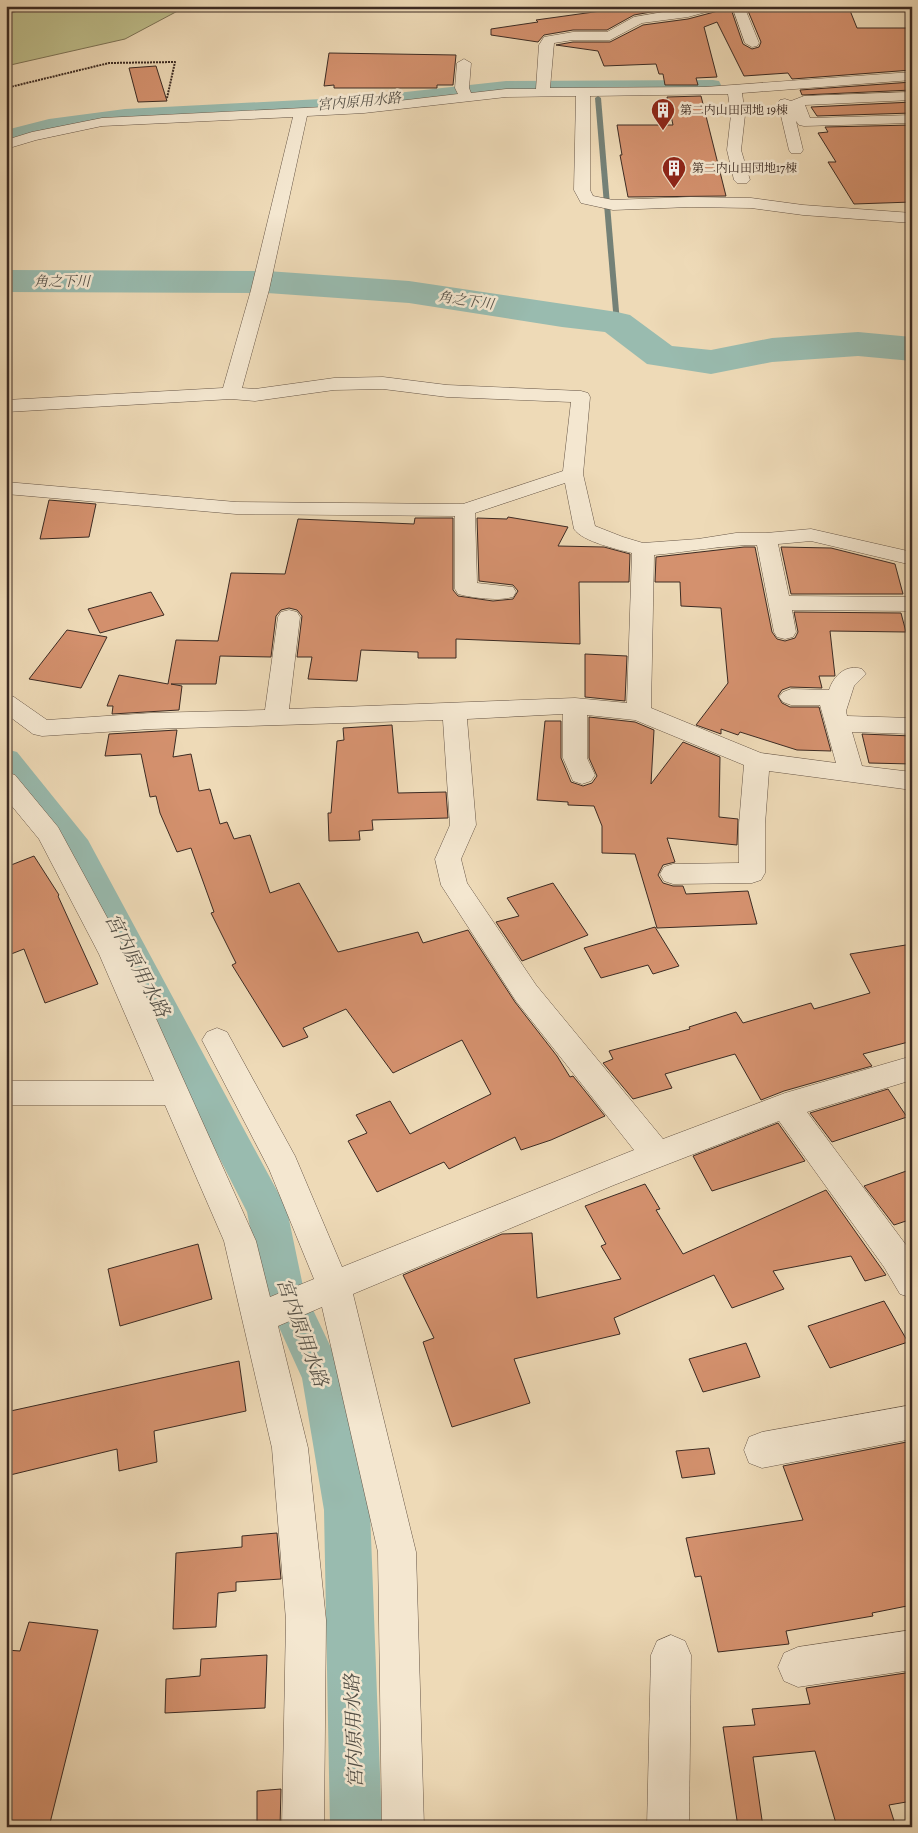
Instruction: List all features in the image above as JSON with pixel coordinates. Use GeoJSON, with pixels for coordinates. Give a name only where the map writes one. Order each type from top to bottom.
{"type":"FeatureCollection","features":[{"type":"Feature","properties":{"kind":"street"},"geometry":{"type":"LineString","coordinates":[[543,88],[546,45],[549,40],[573,36],[610,36],[639,20],[688,13],[713,6]]}},
{"type":"Feature","properties":{"kind":"street"},"geometry":{"type":"LineString","coordinates":[[738,6],[752,43]]}},
{"type":"Feature","properties":{"kind":"street"},"geometry":{"type":"LineString","coordinates":[[464,63],[464,93]]}},
{"type":"Feature","properties":{"kind":"street"},"geometry":{"type":"LineString","coordinates":[[6,145],[21,131],[102,122],[364,109],[464,93],[543,88],[583,92],[705,91],[912,76]]}},
{"type":"Feature","properties":{"kind":"street"},"geometry":{"type":"LineString","coordinates":[[781,85],[796,150]]}},
{"type":"Feature","properties":{"kind":"street"},"geometry":{"type":"LineString","coordinates":[[734,88],[738,115],[734,150],[742,180]]}},
{"type":"Feature","properties":{"kind":"street"},"geometry":{"type":"LineString","coordinates":[[583,92],[582,190],[587,200],[606,204],[751,203],[803,210],[912,218]]}},
{"type":"Feature","properties":{"kind":"street"},"geometry":{"type":"LineString","coordinates":[[912,96],[804,100],[797,102],[807,129],[912,119]]}},
{"type":"Feature","properties":{"kind":"street"},"geometry":{"type":"LineString","coordinates":[[231,393],[261,283],[301,113]]}},
{"type":"Feature","properties":{"kind":"street"},"geometry":{"type":"LineString","coordinates":[[6,406],[231,393],[255,394],[334,384],[384,384],[447,391],[581,397],[573,474],[585,529],[615,542],[643,549],[698,545],[736,539],[766,539],[811,535],[912,559]]}},
{"type":"Feature","properties":{"kind":"street"},"geometry":{"type":"LineString","coordinates":[[6,488],[236,508],[465,510],[573,474]]}},
{"type":"Feature","properties":{"kind":"street"},"geometry":{"type":"LineString","coordinates":[[465,510],[466,589],[505,592]]}},
{"type":"Feature","properties":{"kind":"street"},"geometry":{"type":"LineString","coordinates":[[766,539],[785,632]]}},
{"type":"Feature","properties":{"kind":"street"},"geometry":{"type":"LineString","coordinates":[[640,712],[643,549]]}},
{"type":"Feature","properties":{"kind":"street"},"geometry":{"type":"LineString","coordinates":[[780,602],[912,604]]}},
{"type":"Feature","properties":{"kind":"street"},"geometry":{"type":"LineString","coordinates":[[276,717],[288,617]]}},
{"type":"Feature","properties":{"kind":"street"},"geometry":{"type":"LineString","coordinates":[[835,718],[843,683],[854,674]]}},
{"type":"Feature","properties":{"kind":"street"},"geometry":{"type":"LineString","coordinates":[[791,697],[830,698],[851,773]]}},
{"type":"Feature","properties":{"kind":"street"},"geometry":{"type":"LineString","coordinates":[[6,702],[42,728],[151,721],[575,706],[640,712],[757,761],[912,781]]}},
{"type":"Feature","properties":{"kind":"street"},"geometry":{"type":"LineString","coordinates":[[575,706],[575,758],[582,774]]}},
{"type":"Feature","properties":{"kind":"street"},"geometry":{"type":"LineString","coordinates":[[454,711],[463,825],[448,859],[454,885],[526,993],[657,1155]]}},
{"type":"Feature","properties":{"kind":"street"},"geometry":{"type":"LineString","coordinates":[[835,718],[912,726]]}},
{"type":"Feature","properties":{"kind":"street"},"geometry":{"type":"LineString","coordinates":[[673,874],[752,873],[752,824],[757,761]]}},
{"type":"Feature","properties":{"kind":"street"},"geometry":{"type":"LineString","coordinates":[[6,782],[49,834],[113,954],[240,1241],[262,1317],[290,1448],[306,1620],[303,1827]]}},
{"type":"Feature","properties":{"kind":"street"},"geometry":{"type":"LineString","coordinates":[[217,1040],[284,1166],[332,1288],[397,1552],[403,1827]]}},
{"type":"Feature","properties":{"kind":"street"},"geometry":{"type":"LineString","coordinates":[[262,1317],[603,1175],[785,1106],[912,1068]]}},
{"type":"Feature","properties":{"kind":"street"},"geometry":{"type":"LineString","coordinates":[[6,1093],[174,1093]]}},
{"type":"Feature","properties":{"kind":"street"},"geometry":{"type":"LineString","coordinates":[[785,1106],[907,1265]]}},
{"type":"Feature","properties":{"kind":"street"},"geometry":{"type":"LineString","coordinates":[[762,1450],[912,1422]]}},
{"type":"Feature","properties":{"kind":"street"},"geometry":{"type":"LineString","coordinates":[[798,1667],[912,1650]]}},
{"type":"Feature","properties":{"kind":"street"},"geometry":{"type":"LineString","coordinates":[[668,1827],[671,1655]]}},
{"type":"Feature","properties":{"kind":"path"},"geometry":{"type":"LineString","coordinates":[[6,88],[109,63],[176,62],[167,100]]}},
{"type":"Feature","properties":{"kind":"green space"},"geometry":{"type":"Polygon","coordinates":[[[32,6],[187,6],[125,39],[6,66],[6,15],[32,6]]]}},
{"type":"Feature","properties":{"kind":"building"},"geometry":{"type":"Polygon","coordinates":[[[637,6],[685,6],[634,15],[607,30],[573,30],[544,35],[538,42],[491,35],[491,29],[538,22],[536,20],[637,6]]]}},
{"type":"Feature","properties":{"kind":"building"},"geometry":{"type":"Polygon","coordinates":[[[721,6],[730,6],[743,44],[752,49],[759,47],[761,42],[746,6],[849,8],[857,28],[912,28],[912,70],[792,79],[788,73],[744,76],[717,22],[704,27],[717,77],[696,78],[698,85],[665,85],[663,74],[659,74],[656,64],[604,66],[598,51],[556,45],[573,42],[610,42],[643,25],[688,19],[718,11],[721,6]]]}},
{"type":"Feature","properties":{"kind":"building"},"geometry":{"type":"Polygon","coordinates":[[[329,53],[456,55],[453,85],[437,85],[437,88],[334,88],[334,85],[324,86],[329,53]]]}},
{"type":"Feature","properties":{"kind":"building"},"geometry":{"type":"Polygon","coordinates":[[[156,66],[167,101],[138,102],[129,68],[156,66]]]}},
{"type":"Feature","properties":{"kind":"building"},"geometry":{"type":"Polygon","coordinates":[[[912,82],[912,90],[802,95],[800,90],[912,82]]]}},
{"type":"Feature","properties":{"kind":"building"},"geometry":{"type":"Polygon","coordinates":[[[701,96],[726,196],[628,197],[620,155],[622,155],[617,125],[673,125],[667,97],[701,96]]]}},
{"type":"Feature","properties":{"kind":"building"},"geometry":{"type":"Polygon","coordinates":[[[912,102],[912,113],[817,116],[811,107],[912,102]]]}},
{"type":"Feature","properties":{"kind":"building"},"geometry":{"type":"Polygon","coordinates":[[[912,125],[912,202],[854,204],[828,162],[836,162],[818,133],[828,132],[825,127],[912,125]]]}},
{"type":"Feature","properties":{"kind":"building"},"geometry":{"type":"Polygon","coordinates":[[[49,500],[96,504],[89,537],[40,539],[49,500]]]}},
{"type":"Feature","properties":{"kind":"building"},"geometry":{"type":"Polygon","coordinates":[[[508,517],[568,527],[558,546],[604,547],[630,554],[629,582],[579,582],[580,644],[456,639],[456,658],[418,658],[418,652],[361,650],[357,681],[308,679],[312,657],[297,657],[302,616],[297,610],[289,608],[281,610],[276,616],[271,657],[220,656],[216,684],[171,684],[182,686],[179,710],[112,714],[113,706],[107,706],[119,675],[168,684],[176,640],[218,641],[231,573],[285,574],[298,519],[414,524],[415,518],[453,518],[453,590],[458,596],[493,601],[513,599],[518,591],[513,585],[479,581],[477,518],[507,519],[508,517]]]}},
{"type":"Feature","properties":{"kind":"building"},"geometry":{"type":"Polygon","coordinates":[[[755,547],[772,632],[777,639],[785,641],[795,638],[798,632],[794,612],[901,613],[906,632],[830,631],[835,676],[819,676],[822,688],[790,687],[782,690],[778,696],[782,703],[790,707],[819,707],[831,751],[797,750],[740,732],[738,735],[721,729],[721,734],[696,725],[728,683],[721,608],[681,606],[680,582],[655,582],[656,557],[755,547]]]}},
{"type":"Feature","properties":{"kind":"building"},"geometry":{"type":"Polygon","coordinates":[[[781,547],[831,548],[895,564],[903,594],[791,594],[781,547]]]}},
{"type":"Feature","properties":{"kind":"building"},"geometry":{"type":"Polygon","coordinates":[[[151,592],[164,615],[100,633],[88,609],[151,592]]]}},
{"type":"Feature","properties":{"kind":"building"},"geometry":{"type":"Polygon","coordinates":[[[67,630],[107,637],[81,688],[29,679],[67,630]]]}},
{"type":"Feature","properties":{"kind":"building"},"geometry":{"type":"Polygon","coordinates":[[[585,654],[627,656],[625,701],[585,697],[585,654]]]}},
{"type":"Feature","properties":{"kind":"building"},"geometry":{"type":"Polygon","coordinates":[[[589,717],[635,722],[654,730],[651,784],[683,742],[720,757],[719,817],[738,819],[737,845],[667,838],[675,862],[663,865],[658,875],[663,883],[683,886],[686,894],[748,891],[757,924],[657,928],[635,854],[602,853],[602,826],[594,806],[568,805],[568,802],[537,800],[545,721],[561,721],[561,758],[571,782],[583,786],[592,783],[597,776],[589,758],[589,717]]]}},
{"type":"Feature","properties":{"kind":"building"},"geometry":{"type":"Polygon","coordinates":[[[392,725],[398,793],[446,792],[448,818],[372,820],[373,830],[359,831],[360,840],[329,841],[328,813],[331,813],[337,741],[344,740],[343,728],[392,725]]]}},
{"type":"Feature","properties":{"kind":"building"},"geometry":{"type":"Polygon","coordinates":[[[177,730],[173,757],[191,754],[199,791],[210,789],[220,824],[227,822],[234,839],[250,835],[270,893],[299,883],[338,952],[418,932],[423,943],[468,930],[515,1002],[557,1056],[570,1077],[573,1076],[605,1116],[551,1140],[521,1150],[515,1137],[449,1169],[444,1162],[377,1192],[348,1141],[367,1133],[356,1115],[390,1101],[410,1134],[491,1094],[462,1040],[393,1073],[346,1009],[303,1028],[308,1037],[283,1047],[232,965],[236,963],[211,913],[214,912],[191,848],[177,852],[160,813],[156,796],[150,797],[141,754],[105,756],[109,734],[177,730]]]}},
{"type":"Feature","properties":{"kind":"building"},"geometry":{"type":"Polygon","coordinates":[[[862,734],[912,736],[912,764],[869,763],[862,734]]]}},
{"type":"Feature","properties":{"kind":"building"},"geometry":{"type":"Polygon","coordinates":[[[34,856],[59,895],[98,984],[45,1003],[24,949],[6,956],[6,867],[34,856]]]}},
{"type":"Feature","properties":{"kind":"building"},"geometry":{"type":"Polygon","coordinates":[[[553,883],[588,935],[522,961],[496,922],[519,916],[507,898],[553,883]]]}},
{"type":"Feature","properties":{"kind":"building"},"geometry":{"type":"Polygon","coordinates":[[[655,927],[679,966],[653,974],[648,965],[601,978],[584,948],[655,927]]]}},
{"type":"Feature","properties":{"kind":"building"},"geometry":{"type":"Polygon","coordinates":[[[912,944],[912,1041],[863,1054],[872,1066],[784,1091],[761,1100],[735,1054],[665,1074],[672,1088],[633,1099],[603,1063],[613,1059],[609,1051],[690,1029],[689,1027],[736,1012],[743,1023],[811,1003],[814,1009],[870,993],[850,954],[912,944]]]}},
{"type":"Feature","properties":{"kind":"building"},"geometry":{"type":"Polygon","coordinates":[[[888,1089],[907,1117],[832,1142],[810,1113],[888,1089]]]}},
{"type":"Feature","properties":{"kind":"building"},"geometry":{"type":"Polygon","coordinates":[[[778,1123],[805,1161],[712,1191],[693,1156],[778,1123]]]}},
{"type":"Feature","properties":{"kind":"building"},"geometry":{"type":"Polygon","coordinates":[[[912,1169],[912,1219],[894,1225],[864,1186],[912,1169]]]}},
{"type":"Feature","properties":{"kind":"building"},"geometry":{"type":"Polygon","coordinates":[[[645,1184],[660,1209],[656,1210],[683,1254],[826,1190],[886,1275],[865,1281],[851,1256],[773,1271],[784,1289],[732,1308],[714,1275],[614,1318],[620,1334],[514,1359],[530,1403],[452,1427],[423,1342],[434,1338],[403,1275],[502,1234],[532,1233],[537,1298],[621,1279],[601,1246],[606,1244],[585,1206],[645,1184]]]}},
{"type":"Feature","properties":{"kind":"building"},"geometry":{"type":"Polygon","coordinates":[[[198,1244],[212,1299],[120,1326],[108,1269],[198,1244]]]}},
{"type":"Feature","properties":{"kind":"building"},"geometry":{"type":"Polygon","coordinates":[[[884,1301],[908,1342],[830,1368],[808,1326],[884,1301]]]}},
{"type":"Feature","properties":{"kind":"building"},"geometry":{"type":"Polygon","coordinates":[[[746,1343],[760,1377],[703,1392],[689,1359],[746,1343]]]}},
{"type":"Feature","properties":{"kind":"building"},"geometry":{"type":"Polygon","coordinates":[[[239,1361],[246,1411],[154,1431],[157,1462],[119,1471],[117,1449],[6,1476],[6,1412],[239,1361]]]}},
{"type":"Feature","properties":{"kind":"building"},"geometry":{"type":"Polygon","coordinates":[[[912,1441],[912,1605],[872,1613],[873,1616],[786,1631],[789,1644],[718,1652],[701,1576],[695,1577],[686,1538],[803,1520],[783,1466],[912,1441]]]}},
{"type":"Feature","properties":{"kind":"building"},"geometry":{"type":"Polygon","coordinates":[[[709,1448],[715,1474],[682,1478],[676,1451],[709,1448]]]}},
{"type":"Feature","properties":{"kind":"building"},"geometry":{"type":"Polygon","coordinates":[[[277,1533],[281,1579],[236,1582],[236,1591],[218,1593],[216,1627],[173,1629],[176,1553],[242,1547],[242,1536],[277,1533]]]}},
{"type":"Feature","properties":{"kind":"building"},"geometry":{"type":"Polygon","coordinates":[[[29,1622],[98,1630],[49,1827],[6,1827],[6,1650],[20,1651],[29,1622]]]}},
{"type":"Feature","properties":{"kind":"building"},"geometry":{"type":"Polygon","coordinates":[[[267,1655],[265,1708],[165,1713],[166,1679],[200,1676],[201,1659],[267,1655]]]}},
{"type":"Feature","properties":{"kind":"building"},"geometry":{"type":"Polygon","coordinates":[[[912,1672],[912,1801],[889,1805],[896,1827],[837,1827],[815,1751],[753,1757],[763,1827],[738,1827],[723,1727],[755,1725],[752,1709],[810,1704],[806,1688],[912,1672]]]}},
{"type":"Feature","properties":{"kind":"building"},"geometry":{"type":"Polygon","coordinates":[[[281,1789],[280,1827],[257,1827],[257,1791],[281,1789]]]}},
{"type":"Feature","properties":{"kind":"waterway","name":"宮内原用水路"},"geometry":{"type":"LineString","coordinates":[[6,136],[49,124],[125,114],[360,102],[506,86],[713,85]]}},
{"type":"Feature","properties":{"kind":"waterway"},"geometry":{"type":"LineString","coordinates":[[598,98],[617,323]]}},
{"type":"Feature","properties":{"kind":"waterway","name":"角之下川"},"geometry":{"type":"LineString","coordinates":[[6,281],[267,282],[409,292],[617,323],[661,356],[711,362],[772,350],[858,344],[912,349]]}},
{"type":"Feature","properties":{"kind":"waterway","name":"宮内原用水路"},"geometry":{"type":"LineString","coordinates":[[6,759],[77,848],[267,1210],[284,1292],[323,1377],[347,1510],[356,1827]]}},
{"type":"Feature","properties":{"kind":"place","name":"第二内山田団地 19棟"},"geometry":{"type":"Point","coordinates":[663,131]}},
{"type":"Feature","properties":{"kind":"place","name":"第二内山田団地17棟"},"geometry":{"type":"Point","coordinates":[674,189]}}]}
